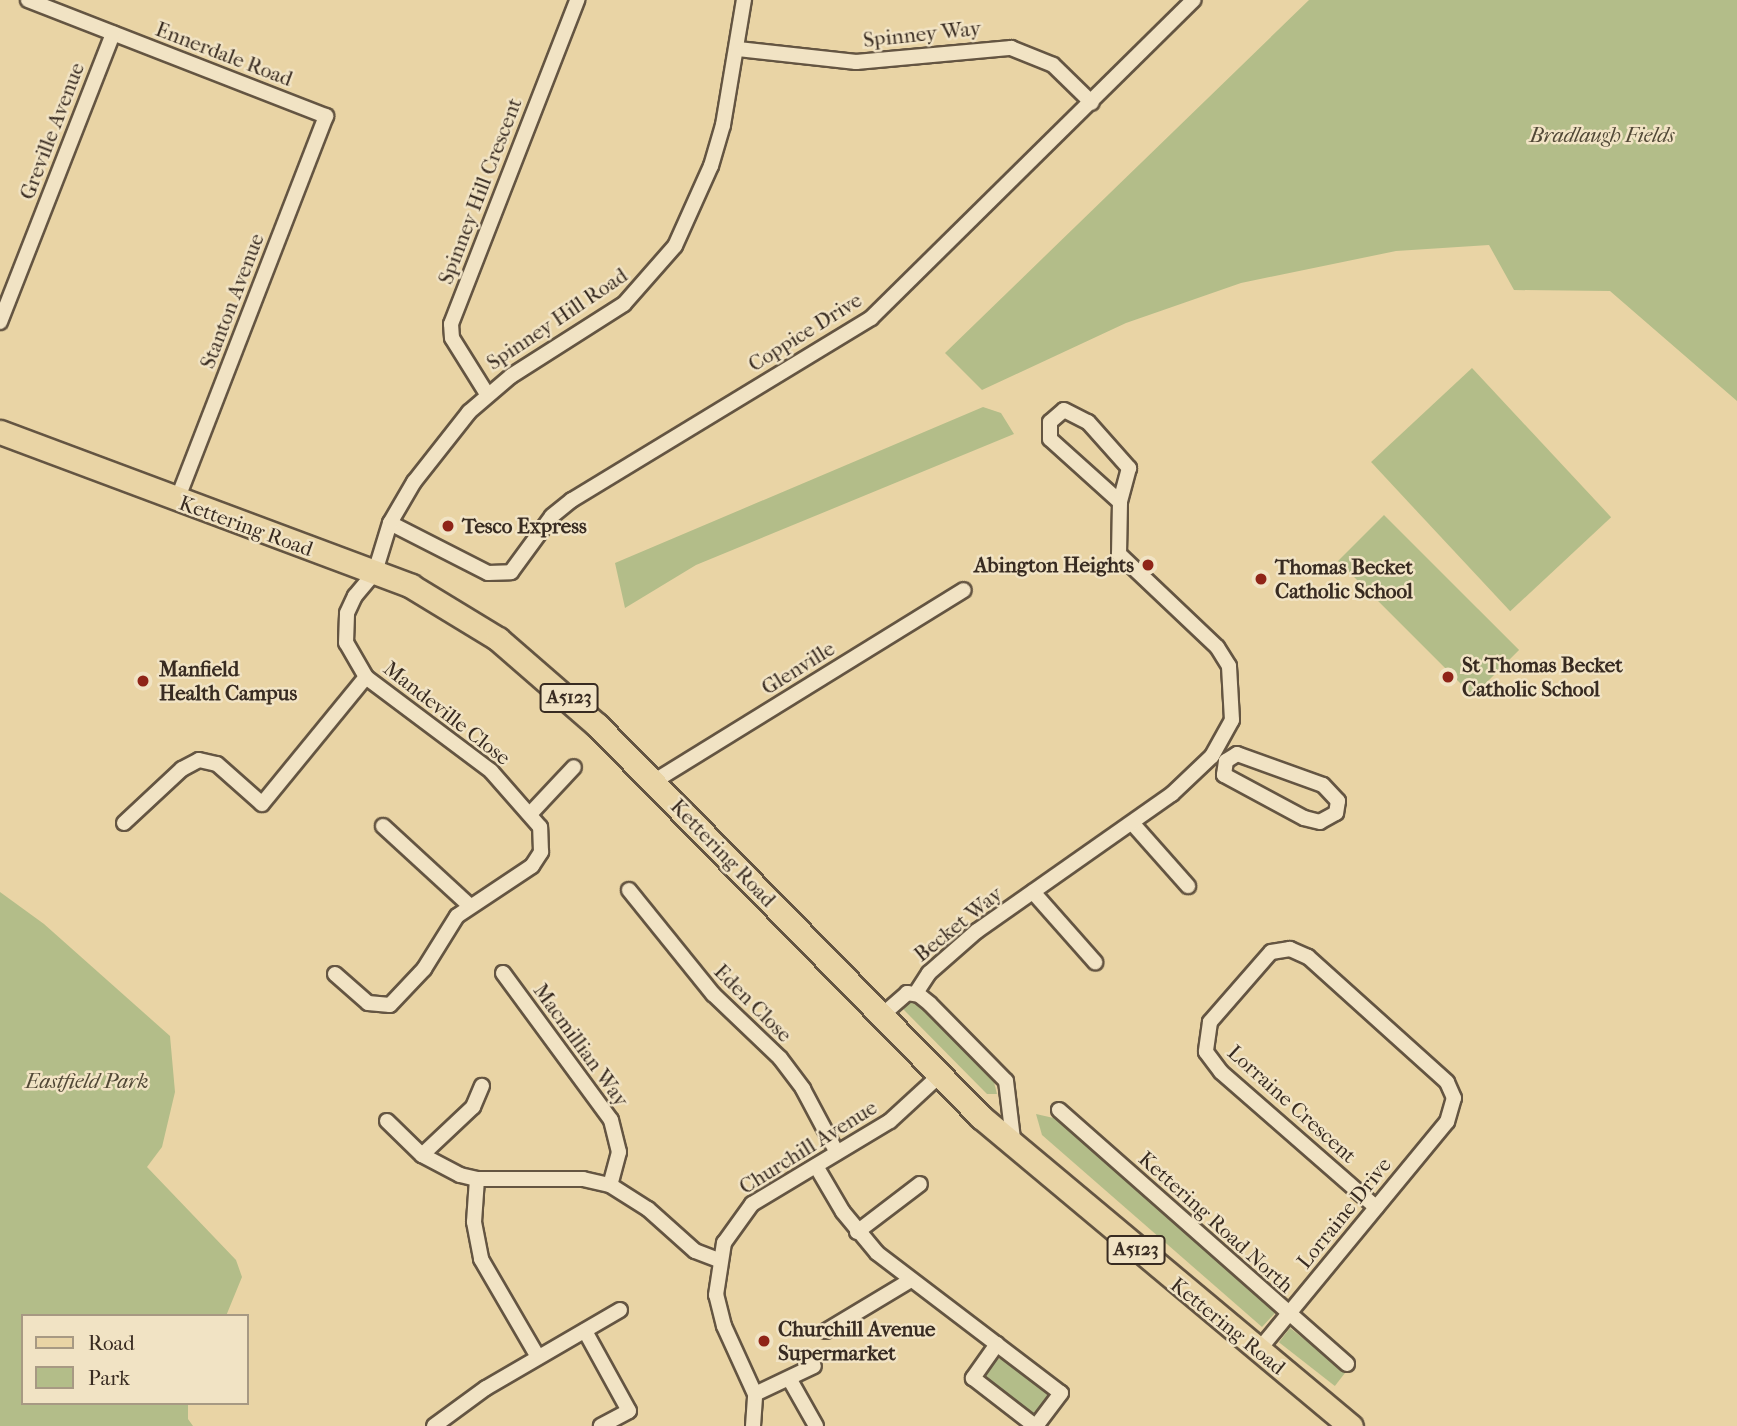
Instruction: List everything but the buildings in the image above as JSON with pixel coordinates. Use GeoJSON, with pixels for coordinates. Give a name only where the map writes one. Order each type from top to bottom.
{"type":"FeatureCollection","features":[{"type":"Feature","properties":{"kind":"main road","name":"Kettering Road"},"geometry":{"type":"LineString","coordinates":[[0,432],[177,501],[411,586],[498,639],[566,695],[981,1118],[1351,1426]]}},
{"type":"Feature","properties":{"kind":"street","name":"Ennerdale Road"},"geometry":{"type":"LineString","coordinates":[[28,0],[326,116]]}},
{"type":"Feature","properties":{"kind":"street","name":"Spinney Hill Crescent"},"geometry":{"type":"LineString","coordinates":[[487,394],[452,338],[451,324],[578,0]]}},
{"type":"Feature","properties":{"kind":"street","name":"Spinney Hill Road"},"geometry":{"type":"LineString","coordinates":[[375,572],[390,523],[428,461],[487,394],[624,304],[658,269],[675,246],[711,166],[738,49],[744,0]]}},
{"type":"Feature","properties":{"kind":"street","name":"Coppice Drive"},"geometry":{"type":"LineString","coordinates":[[390,523],[488,573],[511,572],[552,516],[572,499],[871,318],[1194,0]]}},
{"type":"Feature","properties":{"kind":"street","name":"Greville Avenue"},"geometry":{"type":"LineString","coordinates":[[0,322],[113,33]]}},
{"type":"Feature","properties":{"kind":"street","name":"Spinney Way"},"geometry":{"type":"LineString","coordinates":[[738,49],[867,62],[1011,48],[1052,65],[1092,103]]}},
{"type":"Feature","properties":{"kind":"street","name":"Stanton Avenue"},"geometry":{"type":"LineString","coordinates":[[177,501],[326,116]]}},
{"type":"Feature","properties":{"kind":"street"},"geometry":{"type":"LineString","coordinates":[[1064,410],[1088,422],[1129,468],[1120,502],[1050,439],[1050,422],[1064,410]]}},
{"type":"Feature","properties":{"kind":"street","name":"Becket Way"},"geometry":{"type":"LineString","coordinates":[[916,993],[945,958],[1033,892],[1133,824],[1219,758],[1232,720],[1229,666],[1217,647],[1119,554],[1120,502]]}},
{"type":"Feature","properties":{"kind":"street","name":"Mandeville Close"},"geometry":{"type":"LineString","coordinates":[[335,974],[368,1003],[390,1005],[424,969],[442,934],[469,905],[538,860],[543,837],[530,814],[491,771],[366,677],[352,658],[344,631],[355,596],[375,572]]}},
{"type":"Feature","properties":{"kind":"street","name":"Glenville"},"geometry":{"type":"LineString","coordinates":[[653,782],[964,590]]}},
{"type":"Feature","properties":{"kind":"street"},"geometry":{"type":"LineString","coordinates":[[124,823],[182,769],[199,760],[217,764],[262,804],[366,677]]}},
{"type":"Feature","properties":{"kind":"street"},"geometry":{"type":"LineString","coordinates":[[1237,754],[1323,785],[1338,801],[1336,813],[1320,822],[1304,818],[1224,775],[1219,758],[1237,754]]}},
{"type":"Feature","properties":{"kind":"street"},"geometry":{"type":"LineString","coordinates":[[530,814],[574,767]]}},
{"type":"Feature","properties":{"kind":"street"},"geometry":{"type":"LineString","coordinates":[[1133,824],[1188,886]]}},
{"type":"Feature","properties":{"kind":"street"},"geometry":{"type":"LineString","coordinates":[[383,826],[469,905]]}},
{"type":"Feature","properties":{"kind":"street","name":"Eden Close"},"geometry":{"type":"LineString","coordinates":[[629,890],[713,995],[780,1058],[803,1089],[838,1153]]}},
{"type":"Feature","properties":{"kind":"street","name":"Becket Way"},"geometry":{"type":"LineString","coordinates":[[1033,892],[1095,961]]}},
{"type":"Feature","properties":{"kind":"street","name":"Lorraine Crescent"},"geometry":{"type":"LineString","coordinates":[[1376,1207],[1210,1061],[1205,1040],[1210,1022],[1262,958],[1271,951],[1290,949],[1308,957],[1447,1082],[1454,1098]]}},
{"type":"Feature","properties":{"kind":"street","name":"Macmillian Way"},"geometry":{"type":"LineString","coordinates":[[503,972],[611,1120],[620,1152],[610,1185]]}},
{"type":"Feature","properties":{"kind":"street"},"geometry":{"type":"LineString","coordinates":[[881,1016],[902,995],[916,993],[1003,1077],[1009,1101],[1014,1147]]}},
{"type":"Feature","properties":{"kind":"street","name":"Churchill Avenue"},"geometry":{"type":"LineString","coordinates":[[753,1426],[755,1394],[719,1311],[719,1260],[731,1230],[752,1204],[906,1110],[939,1076]]}},
{"type":"Feature","properties":{"kind":"street"},"geometry":{"type":"LineString","coordinates":[[422,1155],[473,1107],[482,1086]]}},
{"type":"Feature","properties":{"kind":"street","name":"Lorraine Drive"},"geometry":{"type":"LineString","coordinates":[[1258,1351],[1447,1122],[1454,1098]]}},
{"type":"Feature","properties":{"kind":"street"},"geometry":{"type":"LineString","coordinates":[[981,1118],[1009,1101]]}},
{"type":"Feature","properties":{"kind":"street","name":"Kettering Road North"},"geometry":{"type":"LineString","coordinates":[[1059,1110],[1347,1364]]}},
{"type":"Feature","properties":{"kind":"street"},"geometry":{"type":"LineString","coordinates":[[387,1121],[422,1155],[477,1179],[583,1179],[610,1185],[648,1209],[695,1251],[719,1260]]}},
{"type":"Feature","properties":{"kind":"street"},"geometry":{"type":"LineString","coordinates":[[816,1166],[857,1231],[911,1280],[997,1344],[1061,1393],[1035,1426],[973,1378],[997,1344]]}},
{"type":"Feature","properties":{"kind":"street"},"geometry":{"type":"LineString","coordinates":[[477,1179],[474,1222],[481,1259],[538,1357]]}},
{"type":"Feature","properties":{"kind":"street"},"geometry":{"type":"LineString","coordinates":[[857,1231],[920,1184]]}},
{"type":"Feature","properties":{"kind":"street"},"geometry":{"type":"LineString","coordinates":[[826,1331],[911,1280]]}},
{"type":"Feature","properties":{"kind":"street"},"geometry":{"type":"LineString","coordinates":[[434,1426],[538,1357],[620,1310]]}},
{"type":"Feature","properties":{"kind":"street"},"geometry":{"type":"LineString","coordinates":[[585,1331],[629,1411],[601,1426]]}},
{"type":"Feature","properties":{"kind":"street"},"geometry":{"type":"LineString","coordinates":[[755,1394],[790,1380],[814,1366]]}},
{"type":"Feature","properties":{"kind":"street"},"geometry":{"type":"LineString","coordinates":[[790,1380],[816,1426]]}},
{"type":"Feature","properties":{"kind":"green space","name":"Bradlaugh Fields"},"geometry":{"type":"Polygon","coordinates":[[[1309,0],[1737,0],[1737,401],[1610,291],[1514,290],[1489,245],[1396,251],[1241,283],[1126,323],[982,390],[945,353],[1309,0]]]}},
{"type":"Feature","properties":{"kind":"green space"},"geometry":{"type":"Polygon","coordinates":[[[1472,368],[1611,517],[1510,611],[1371,462],[1472,368]]]}},
{"type":"Feature","properties":{"kind":"green space"},"geometry":{"type":"Polygon","coordinates":[[[983,407],[1001,413],[1014,434],[696,565],[625,608],[615,563],[983,407]]]}},
{"type":"Feature","properties":{"kind":"green space"},"geometry":{"type":"Polygon","coordinates":[[[1384,515],[1519,650],[1473,696],[1338,561],[1384,515]]]}},
{"type":"Feature","properties":{"kind":"green space","name":"Eastfield Park"},"geometry":{"type":"Polygon","coordinates":[[[0,892],[44,924],[170,1036],[175,1092],[162,1147],[147,1167],[236,1260],[242,1277],[227,1314],[21,1314],[21,1405],[188,1405],[188,1419],[193,1426],[0,1426],[0,892]]]}},
{"type":"Feature","properties":{"kind":"green space"},"geometry":{"type":"Polygon","coordinates":[[[913,995],[994,1082],[997,1094],[987,1094],[903,1009],[913,995]]]}},
{"type":"Feature","properties":{"kind":"green space"},"geometry":{"type":"Polygon","coordinates":[[[1036,1114],[1058,1119],[1277,1311],[1262,1327],[1042,1135],[1036,1114]]]}},
{"type":"Feature","properties":{"kind":"green space"},"geometry":{"type":"Polygon","coordinates":[[[1290,1328],[1346,1372],[1335,1386],[1279,1342],[1290,1328]]]}},
{"type":"Feature","properties":{"kind":"green space"},"geometry":{"type":"Polygon","coordinates":[[[995,1359],[1005,1359],[1047,1389],[1050,1399],[1038,1415],[1033,1416],[984,1380],[985,1370],[995,1359]]]}},
{"type":"Feature","properties":{"kind":"place","name":"Tesco Express"},"geometry":{"type":"Point","coordinates":[448,526]}},
{"type":"Feature","properties":{"kind":"place","name":"Abington Heights"},"geometry":{"type":"Point","coordinates":[1148,565]}},
{"type":"Feature","properties":{"kind":"place","name":"Thomas Becket Catholic School"},"geometry":{"type":"Point","coordinates":[1261,579]}},
{"type":"Feature","properties":{"kind":"place","name":"St Thomas Becket Catholic School"},"geometry":{"type":"Point","coordinates":[1448,677]}},
{"type":"Feature","properties":{"kind":"place","name":"Manfield Health Campus"},"geometry":{"type":"Point","coordinates":[143,681]}},
{"type":"Feature","properties":{"kind":"place","name":"Churchill Avenue Supermarket"},"geometry":{"type":"Point","coordinates":[764,1341]}}]}
